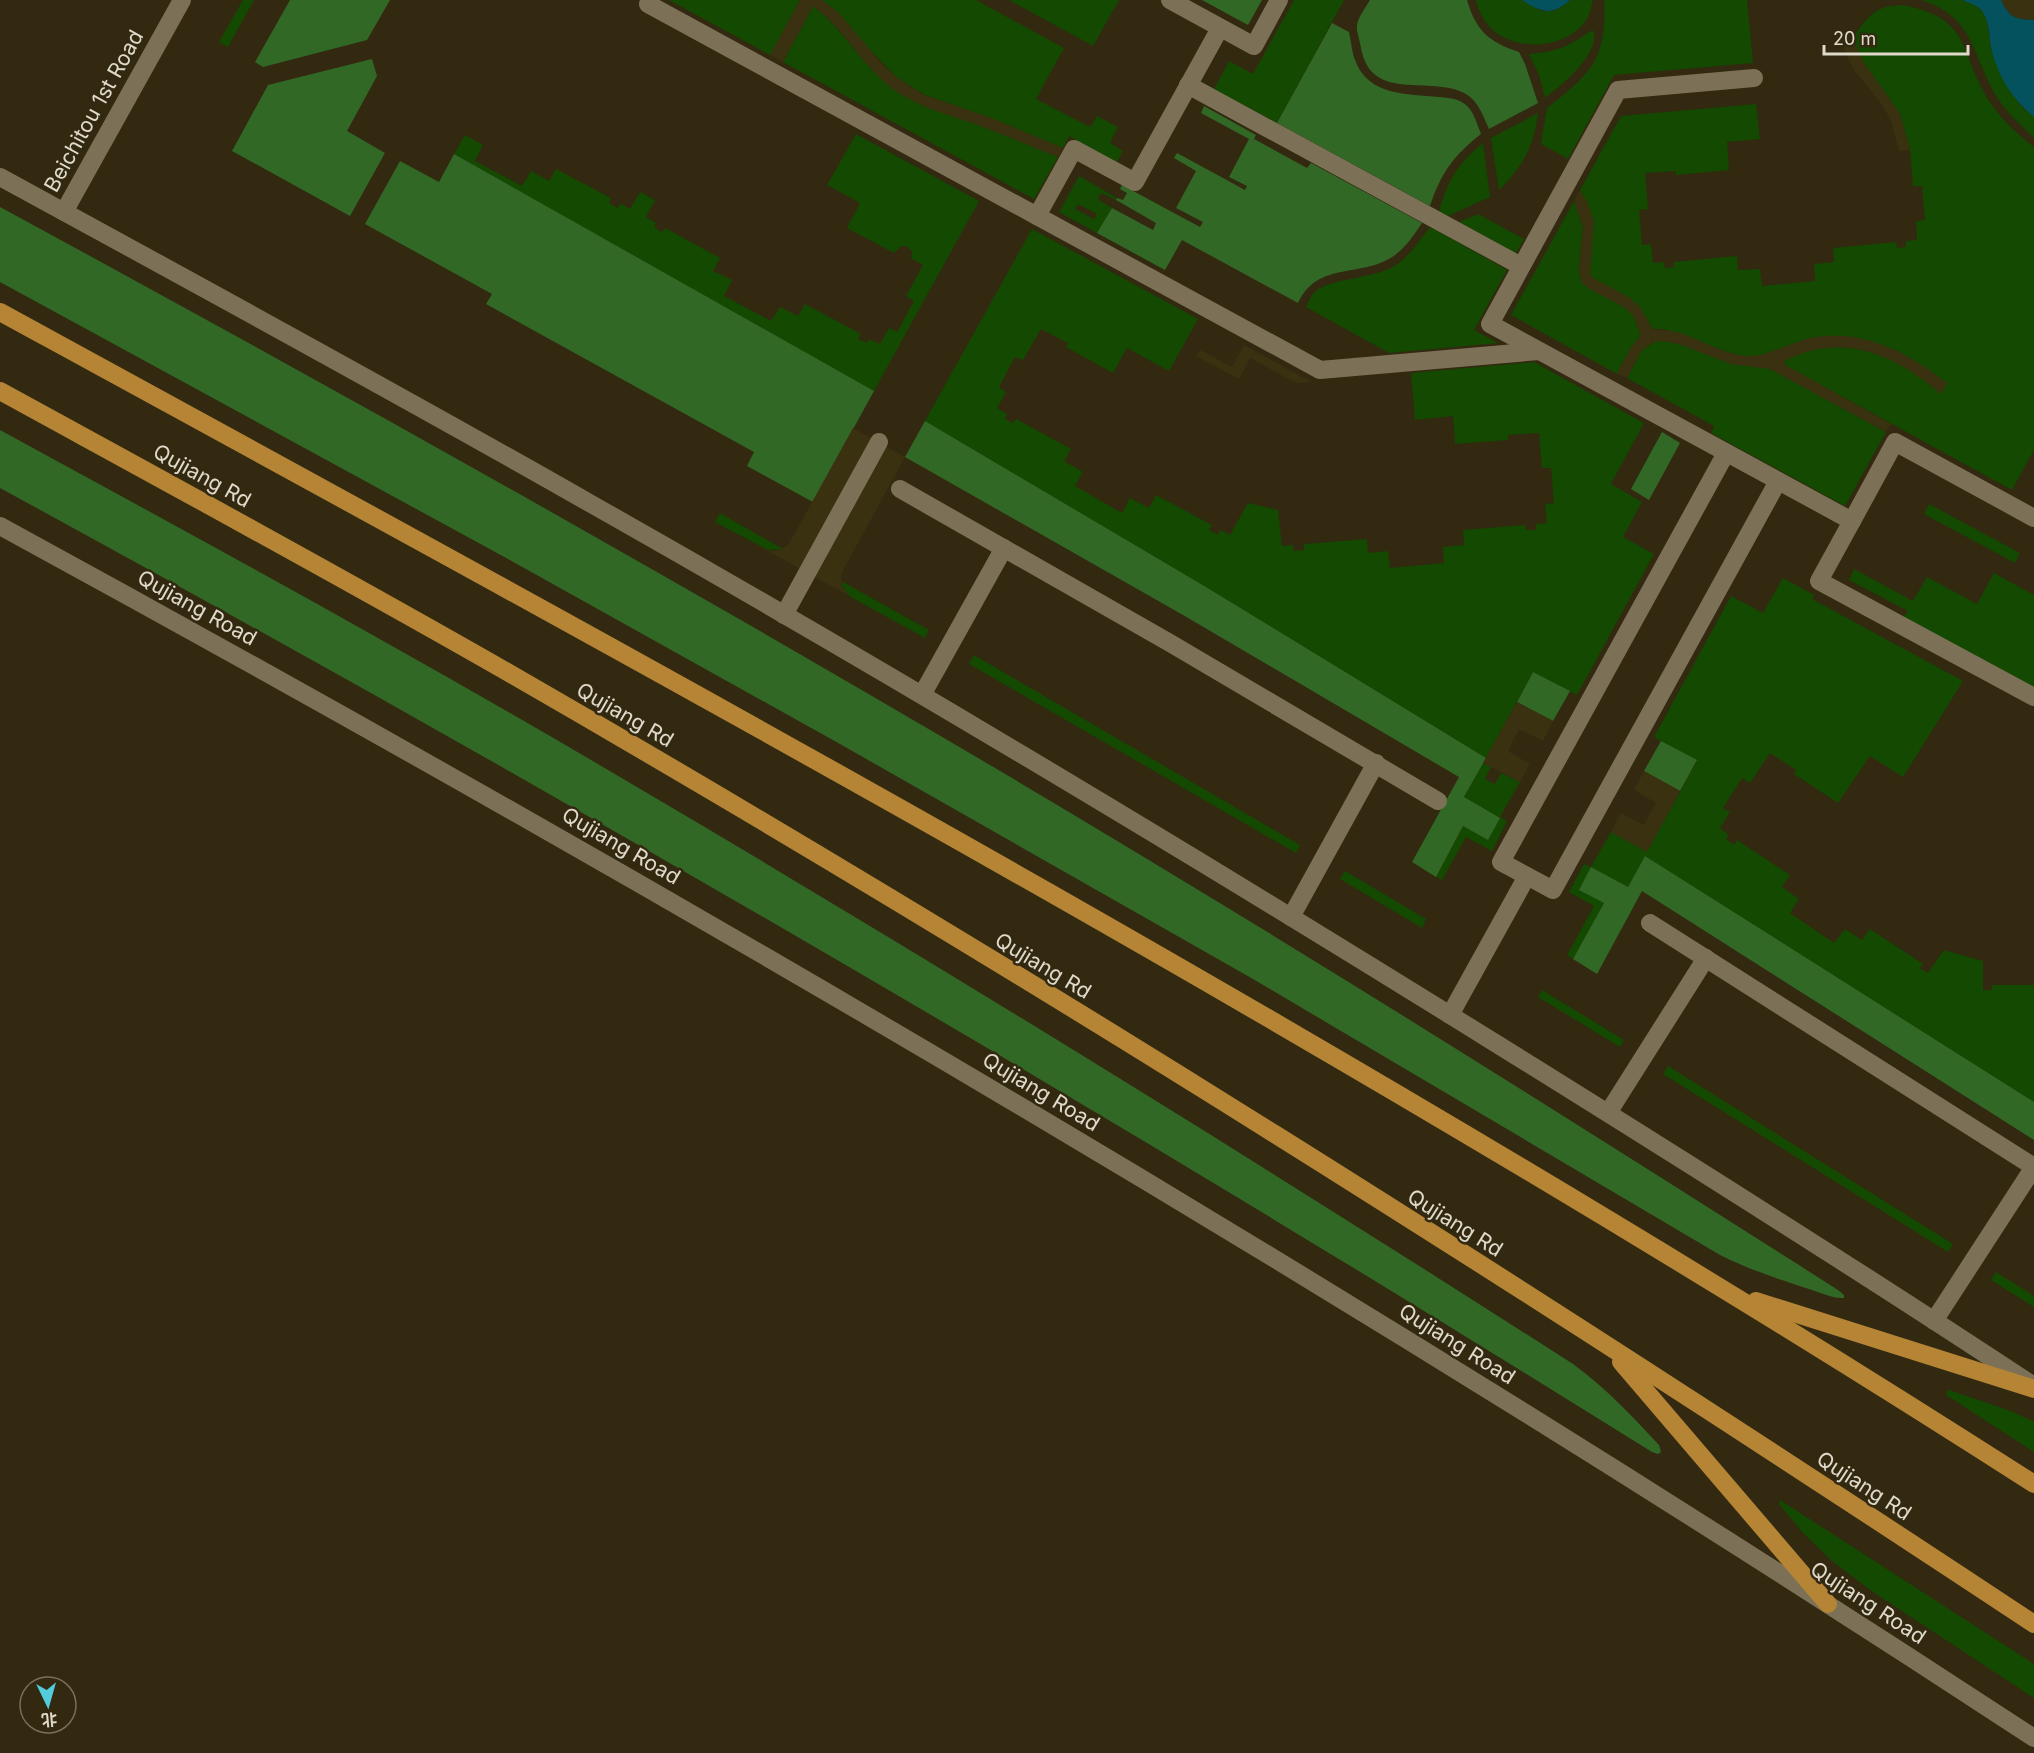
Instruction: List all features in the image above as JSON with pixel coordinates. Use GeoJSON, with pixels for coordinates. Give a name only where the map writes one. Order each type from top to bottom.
{"type":"FeatureCollection","features":[{"type":"Feature","properties":{"kind":"highway"},"geometry":{"type":"LineString","coordinates":[[0,312],[547,611],[876,795],[1308,1042],[1727,1291],[2034,1484]]}},
{"type":"Feature","properties":{"kind":"highway","name":"Qujiang Rd"},"geometry":{"type":"LineString","coordinates":[[0,391],[369,594],[744,811],[1218,1100],[1608,1347],[2034,1624]]}},
{"type":"Feature","properties":{"kind":"highway"},"geometry":{"type":"LineString","coordinates":[[1727,1291],[2034,1387]]}},
{"type":"Feature","properties":{"kind":"highway"},"geometry":{"type":"LineString","coordinates":[[1608,1347],[1828,1604]]}},
{"type":"Feature","properties":{"kind":"main road","name":"Beichitou 1st Road"},"geometry":{"type":"LineString","coordinates":[[63,212],[182,0]]}},
{"type":"Feature","properties":{"kind":"main road"},"geometry":{"type":"LineString","coordinates":[[650,0],[648,4],[1320,370],[1539,351]]}},
{"type":"Feature","properties":{"kind":"main road"},"geometry":{"type":"LineString","coordinates":[[1170,0],[1254,46],[1279,0]]}},
{"type":"Feature","properties":{"kind":"main road"},"geometry":{"type":"LineString","coordinates":[[1037,216],[1074,149],[1135,182],[1220,28]]}},
{"type":"Feature","properties":{"kind":"main road"},"geometry":{"type":"LineString","coordinates":[[1754,78],[1618,90],[1490,324],[1852,521]]}},
{"type":"Feature","properties":{"kind":"main road"},"geometry":{"type":"LineString","coordinates":[[1188,85],[1521,266]]}},
{"type":"Feature","properties":{"kind":"main road"},"geometry":{"type":"LineString","coordinates":[[0,177],[441,418],[922,695],[1291,916],[1608,1113],[2034,1387]]}},
{"type":"Feature","properties":{"kind":"main road"},"geometry":{"type":"LineString","coordinates":[[784,615],[879,442]]}},
{"type":"Feature","properties":{"kind":"main road"},"geometry":{"type":"LineString","coordinates":[[2034,518],[1895,442],[1819,580],[2034,698]]}},
{"type":"Feature","properties":{"kind":"main road"},"geometry":{"type":"LineString","coordinates":[[1726,453],[1501,862],[1553,890],[1778,481]]}},
{"type":"Feature","properties":{"kind":"main road"},"geometry":{"type":"LineString","coordinates":[[900,489],[1170,643],[1438,801]]}},
{"type":"Feature","properties":{"kind":"main road","name":"Qujiang Road"},"geometry":{"type":"LineString","coordinates":[[0,526],[446,772],[950,1064],[1376,1321],[1828,1604],[2034,1738]]}},
{"type":"Feature","properties":{"kind":"main road"},"geometry":{"type":"LineString","coordinates":[[922,695],[1004,548]]}},
{"type":"Feature","properties":{"kind":"main road"},"geometry":{"type":"LineString","coordinates":[[1291,916],[1376,764]]}},
{"type":"Feature","properties":{"kind":"main road"},"geometry":{"type":"LineString","coordinates":[[1450,1015],[1527,876]]}},
{"type":"Feature","properties":{"kind":"main road"},"geometry":{"type":"LineString","coordinates":[[1650,923],[2034,1167],[1934,1321]]}},
{"type":"Feature","properties":{"kind":"main road"},"geometry":{"type":"LineString","coordinates":[[1608,1113],[1706,958]]}},
{"type":"Feature","properties":{"kind":"green space"},"geometry":{"type":"Polygon","coordinates":[[[243,0],[254,0],[228,47],[219,42],[243,0]]]}},
{"type":"Feature","properties":{"kind":"green space"},"geometry":{"type":"Polygon","coordinates":[[[290,0],[390,0],[367,40],[263,67],[255,62],[290,0]]]}},
{"type":"Feature","properties":{"kind":"green space"},"geometry":{"type":"Polygon","coordinates":[[[669,0],[800,0],[770,55],[669,0]]]}},
{"type":"Feature","properties":{"kind":"green space"},"geometry":{"type":"Polygon","coordinates":[[[822,0],[976,0],[1064,48],[1036,99],[1090,127],[1097,116],[1118,127],[1110,143],[1123,151],[1117,162],[1069,136],[1063,148],[991,118],[925,95],[896,77],[822,0]]]}},
{"type":"Feature","properties":{"kind":"green space"},"geometry":{"type":"Polygon","coordinates":[[[1009,0],[1119,0],[1093,46],[1009,0]]]}},
{"type":"Feature","properties":{"kind":"green space"},"geometry":{"type":"Polygon","coordinates":[[[1202,0],[1262,0],[1248,25],[1202,0]]]}},
{"type":"Feature","properties":{"kind":"green space"},"geometry":{"type":"Polygon","coordinates":[[[1294,0],[1344,0],[1277,123],[1214,89],[1229,61],[1253,74],[1294,0]]]}},
{"type":"Feature","properties":{"kind":"green space"},"geometry":{"type":"Polygon","coordinates":[[[1370,0],[1467,0],[1475,20],[1485,34],[1499,44],[1519,52],[1538,103],[1489,129],[1483,114],[1466,94],[1436,86],[1389,82],[1377,76],[1367,65],[1357,30],[1359,19],[1370,0]]]}},
{"type":"Feature","properties":{"kind":"green space"},"geometry":{"type":"Polygon","coordinates":[[[1476,0],[1522,0],[1542,11],[1554,11],[1570,0],[1593,0],[1587,19],[1576,31],[1551,43],[1523,44],[1498,34],[1488,25],[1476,0]]]}},
{"type":"Feature","properties":{"kind":"green space"},"geometry":{"type":"Polygon","coordinates":[[[1604,0],[1747,0],[1753,63],[1614,75],[1568,159],[1541,144],[1547,108],[1575,85],[1593,63],[1603,37],[1604,0]]]}},
{"type":"Feature","properties":{"kind":"green space"},"geometry":{"type":"Polygon","coordinates":[[[1921,0],[1962,0],[1977,6],[1982,11],[1986,16],[1992,53],[2021,106],[2034,117],[2034,138],[2001,103],[1962,27],[1939,7],[1921,0]]]}},
{"type":"Feature","properties":{"kind":"green space"},"geometry":{"type":"Polygon","coordinates":[[[1903,5],[1926,11],[1953,28],[1967,52],[1989,101],[2010,126],[2034,147],[2034,450],[2012,490],[1783,364],[1785,360],[1815,349],[1855,349],[1881,356],[1905,367],[1941,393],[1947,383],[1896,350],[1810,338],[1759,356],[1742,356],[1680,334],[1663,329],[1653,329],[1630,298],[1593,278],[1590,274],[1588,204],[1580,190],[1621,116],[1756,104],[1760,139],[1727,142],[1729,170],[1676,175],[1675,171],[1645,173],[1648,209],[1639,210],[1642,245],[1651,244],[1653,263],[1664,262],[1665,268],[1674,267],[1674,262],[1737,256],[1738,270],[1760,269],[1762,286],[1815,281],[1814,264],[1834,262],[1833,248],[1896,242],[1897,248],[1906,247],[1906,241],[1917,240],[1916,221],[1925,220],[1922,186],[1913,186],[1910,150],[1900,114],[1864,63],[1852,38],[1868,18],[1878,10],[1903,5]]]}},
{"type":"Feature","properties":{"kind":"green space"},"geometry":{"type":"Polygon","coordinates":[[[813,6],[834,25],[882,79],[903,95],[1058,157],[1034,199],[783,62],[813,6]]]}},
{"type":"Feature","properties":{"kind":"green space"},"geometry":{"type":"Polygon","coordinates":[[[1332,23],[1349,32],[1355,60],[1369,81],[1390,91],[1457,100],[1466,105],[1473,115],[1481,134],[1449,166],[1430,206],[1277,123],[1332,23]]]}},
{"type":"Feature","properties":{"kind":"green space"},"geometry":{"type":"Polygon","coordinates":[[[1594,31],[1594,40],[1585,59],[1578,69],[1545,98],[1539,75],[1529,54],[1562,47],[1594,31]]]}},
{"type":"Feature","properties":{"kind":"green space"},"geometry":{"type":"Polygon","coordinates":[[[372,59],[377,76],[347,131],[385,153],[350,216],[232,151],[268,85],[372,59]]]}},
{"type":"Feature","properties":{"kind":"green space"},"geometry":{"type":"Polygon","coordinates":[[[1204,106],[1256,135],[1254,139],[1307,168],[1311,163],[1422,223],[1406,245],[1395,255],[1369,267],[1329,275],[1317,281],[1307,290],[1298,303],[1182,240],[1165,270],[1097,233],[1112,208],[1153,230],[1156,223],[1116,200],[1117,198],[1123,200],[1127,193],[1120,189],[1122,185],[1200,227],[1203,222],[1176,208],[1196,171],[1174,158],[1177,153],[1245,190],[1247,186],[1229,177],[1249,139],[1201,113],[1204,106]]]}},
{"type":"Feature","properties":{"kind":"green space"},"geometry":{"type":"Polygon","coordinates":[[[1538,113],[1534,136],[1526,155],[1515,173],[1499,190],[1491,138],[1538,113]]]}},
{"type":"Feature","properties":{"kind":"green space"},"geometry":{"type":"Polygon","coordinates":[[[856,134],[979,201],[874,391],[454,154],[465,135],[483,145],[475,161],[522,186],[531,171],[549,181],[556,169],[611,198],[609,203],[618,208],[620,203],[630,209],[640,192],[655,200],[646,217],[656,223],[654,227],[662,232],[665,228],[720,258],[713,271],[732,280],[724,296],[771,321],[780,307],[798,316],[805,304],[861,334],[858,339],[867,343],[869,339],[880,344],[889,328],[897,332],[914,301],[906,296],[923,265],[911,258],[912,252],[908,247],[901,246],[894,253],[847,228],[860,203],[827,185],[856,134]]]}},
{"type":"Feature","properties":{"kind":"green space"},"geometry":{"type":"Polygon","coordinates":[[[1483,143],[1490,197],[1448,216],[1439,211],[1446,190],[1460,165],[1483,143]]]}},
{"type":"Feature","properties":{"kind":"green space"},"geometry":{"type":"Polygon","coordinates":[[[454,154],[874,391],[813,502],[747,466],[754,452],[486,304],[492,294],[365,224],[400,161],[439,182],[454,154]]]}},
{"type":"Feature","properties":{"kind":"green space"},"geometry":{"type":"Polygon","coordinates":[[[1079,176],[1117,198],[1116,200],[1101,193],[1098,199],[1112,208],[1097,233],[1059,212],[1079,176]],[[1078,204],[1075,209],[1094,219],[1097,214],[1078,204]]]}},
{"type":"Feature","properties":{"kind":"green space"},"geometry":{"type":"Polygon","coordinates":[[[1574,201],[1583,227],[1579,271],[1582,282],[1590,289],[1624,307],[1633,315],[1641,335],[1630,349],[1617,374],[1511,315],[1574,201]]]}},
{"type":"Feature","properties":{"kind":"green space"},"geometry":{"type":"Polygon","coordinates":[[[0,207],[356,402],[592,535],[1057,805],[1505,1079],[1838,1290],[1844,1298],[1828,1296],[1720,1255],[1253,979],[840,744],[508,559],[0,282],[0,207]]]}},
{"type":"Feature","properties":{"kind":"green space"},"geometry":{"type":"Polygon","coordinates":[[[1478,214],[1524,239],[1516,253],[1459,222],[1478,214]]]}},
{"type":"Feature","properties":{"kind":"green space"},"geometry":{"type":"Polygon","coordinates":[[[1430,227],[1507,270],[1474,330],[1498,343],[1389,353],[1306,307],[1313,294],[1322,287],[1391,268],[1403,260],[1430,227]]]}},
{"type":"Feature","properties":{"kind":"green space"},"geometry":{"type":"Polygon","coordinates":[[[1032,229],[1198,319],[1169,371],[1127,348],[1113,373],[1066,347],[1068,343],[1041,329],[1023,360],[1015,357],[999,387],[1006,392],[997,408],[1007,414],[1005,419],[1013,423],[1016,419],[1071,449],[1064,461],[1083,472],[1075,486],[1122,513],[1130,498],[1149,508],[1156,495],[1212,525],[1209,530],[1218,535],[1220,530],[1230,535],[1248,503],[1278,510],[1282,546],[1293,545],[1294,551],[1304,550],[1304,544],[1367,539],[1368,553],[1388,551],[1390,568],[1444,563],[1443,547],[1464,545],[1463,530],[1525,525],[1526,530],[1536,530],[1536,524],[1547,523],[1545,504],[1554,503],[1551,468],[1542,468],[1539,433],[1508,435],[1508,440],[1455,444],[1453,416],[1415,420],[1411,373],[1534,362],[1644,423],[1611,484],[1642,502],[1623,537],[1654,554],[1577,695],[1533,672],[1486,758],[1206,587],[925,421],[1032,229]]]}},
{"type":"Feature","properties":{"kind":"green space"},"geometry":{"type":"Polygon","coordinates":[[[1657,340],[1770,369],[1886,432],[1845,506],[1711,433],[1714,426],[1627,378],[1641,351],[1657,340]]]}},
{"type":"Feature","properties":{"kind":"green space"},"geometry":{"type":"Polygon","coordinates":[[[925,421],[1206,587],[1486,758],[1464,797],[1500,818],[1488,840],[1463,826],[1436,877],[1412,862],[1459,777],[1183,615],[905,457],[925,421]]]}},
{"type":"Feature","properties":{"kind":"green space"},"geometry":{"type":"Polygon","coordinates":[[[0,430],[563,743],[1110,1072],[1573,1364],[1629,1413],[1659,1445],[1661,1452],[1658,1454],[1652,1452],[1244,1202],[833,958],[418,720],[0,488],[0,430]]]}},
{"type":"Feature","properties":{"kind":"green space"},"geometry":{"type":"Polygon","coordinates":[[[1662,432],[1680,443],[1649,500],[1631,489],[1662,432]]]}},
{"type":"Feature","properties":{"kind":"green space"},"geometry":{"type":"Polygon","coordinates":[[[1929,504],[2020,553],[2015,563],[1924,514],[1929,504]]]}},
{"type":"Feature","properties":{"kind":"green space"},"geometry":{"type":"Polygon","coordinates":[[[720,513],[783,549],[768,550],[715,522],[720,513]]]}},
{"type":"Feature","properties":{"kind":"green space"},"geometry":{"type":"Polygon","coordinates":[[[1854,569],[1913,601],[1927,577],[1977,604],[1994,573],[2034,595],[2034,687],[1904,617],[1908,611],[1849,580],[1854,569]]]}},
{"type":"Feature","properties":{"kind":"green space"},"geometry":{"type":"Polygon","coordinates":[[[1783,578],[1814,595],[1812,599],[1963,681],[1903,777],[1870,756],[1838,803],[1794,774],[1796,770],[1770,753],[1750,783],[1742,778],[1723,808],[1730,812],[1720,828],[1729,835],[1726,839],[1734,845],[1737,840],[1790,875],[1782,887],[1799,899],[1790,913],[1834,943],[1845,929],[1862,940],[1870,929],[1923,964],[1920,968],[1928,973],[1944,950],[1983,961],[1983,990],[1992,990],[1992,985],[2034,985],[2034,1102],[1645,856],[1628,887],[1591,867],[1611,832],[1647,851],[1697,761],[1654,737],[1731,596],[1763,613],[1783,578]]]}},
{"type":"Feature","properties":{"kind":"green space"},"geometry":{"type":"Polygon","coordinates":[[[841,581],[929,630],[925,638],[849,596],[841,581]]]}},
{"type":"Feature","properties":{"kind":"green space"},"geometry":{"type":"Polygon","coordinates":[[[974,655],[1300,845],[1296,853],[969,664],[974,655]]]}},
{"type":"Feature","properties":{"kind":"green space"},"geometry":{"type":"Polygon","coordinates":[[[1533,672],[1570,691],[1553,721],[1517,702],[1533,672]]]}},
{"type":"Feature","properties":{"kind":"green space"},"geometry":{"type":"Polygon","coordinates":[[[1661,741],[1697,760],[1680,791],[1644,771],[1661,741]]]}},
{"type":"Feature","properties":{"kind":"green space"},"geometry":{"type":"Polygon","coordinates":[[[1483,763],[1491,767],[1485,779],[1495,784],[1501,773],[1520,782],[1500,817],[1507,821],[1492,851],[1466,837],[1442,880],[1436,877],[1463,826],[1500,818],[1464,798],[1483,763]]]}},
{"type":"Feature","properties":{"kind":"green space"},"geometry":{"type":"Polygon","coordinates":[[[1645,856],[2034,1102],[2034,1140],[1642,891],[1597,974],[1573,959],[1604,903],[1579,890],[1591,867],[1628,887],[1645,856]]]}},
{"type":"Feature","properties":{"kind":"green space"},"geometry":{"type":"Polygon","coordinates":[[[1584,864],[1591,867],[1604,903],[1573,959],[1567,955],[1594,906],[1569,892],[1584,864]]]}},
{"type":"Feature","properties":{"kind":"green space"},"geometry":{"type":"Polygon","coordinates":[[[1345,871],[1426,919],[1422,928],[1340,879],[1345,871]]]}},
{"type":"Feature","properties":{"kind":"green space"},"geometry":{"type":"Polygon","coordinates":[[[1542,990],[1624,1040],[1620,1047],[1538,997],[1542,990]]]}},
{"type":"Feature","properties":{"kind":"green space"},"geometry":{"type":"Polygon","coordinates":[[[1668,1066],[1953,1244],[1948,1252],[1663,1074],[1668,1066]]]}},
{"type":"Feature","properties":{"kind":"green space"},"geometry":{"type":"Polygon","coordinates":[[[1996,1272],[2034,1296],[2034,1307],[1991,1280],[1996,1272]]]}},
{"type":"Feature","properties":{"kind":"green space"},"geometry":{"type":"Polygon","coordinates":[[[1949,1390],[2011,1411],[2034,1422],[2034,1452],[1946,1395],[1949,1390]]]}},
{"type":"Feature","properties":{"kind":"green space"},"geometry":{"type":"Polygon","coordinates":[[[1780,1500],[2034,1664],[2034,1698],[1873,1592],[1832,1561],[1803,1533],[1779,1504],[1780,1500]]]}},
{"type":"Feature","properties":{"kind":"sand"},"geometry":{"type":"Polygon","coordinates":[[[800,0],[822,0],[839,13],[882,64],[896,77],[924,95],[991,118],[1063,148],[1058,157],[903,96],[872,70],[835,25],[813,6],[783,62],[770,55],[800,0]]]}},
{"type":"Feature","properties":{"kind":"sand"},"geometry":{"type":"Polygon","coordinates":[[[2001,0],[2034,0],[2034,20],[2013,16],[2001,0]]]}},
{"type":"Feature","properties":{"kind":"sand"},"geometry":{"type":"Polygon","coordinates":[[[1852,38],[1864,63],[1900,114],[1910,150],[1899,151],[1891,120],[1878,99],[1854,70],[1842,45],[1852,38]]]}},
{"type":"Feature","properties":{"kind":"sand"},"geometry":{"type":"Polygon","coordinates":[[[1580,190],[1594,222],[1590,274],[1593,278],[1630,298],[1641,308],[1653,330],[1680,333],[1720,350],[1745,356],[1770,352],[1811,338],[1848,336],[1901,353],[1947,383],[1941,394],[1905,368],[1886,358],[1867,351],[1847,348],[1827,348],[1806,352],[1784,361],[1785,365],[1891,424],[1886,432],[1770,369],[1731,364],[1679,344],[1664,341],[1653,342],[1641,351],[1627,378],[1617,374],[1630,349],[1641,335],[1633,315],[1624,307],[1582,283],[1579,271],[1583,227],[1574,201],[1580,190]]]}},
{"type":"Feature","properties":{"kind":"sand"},"geometry":{"type":"Polygon","coordinates":[[[1244,345],[1312,382],[1296,383],[1250,358],[1239,379],[1196,356],[1200,350],[1232,367],[1244,345]]]}},
{"type":"Feature","properties":{"kind":"sand"},"geometry":{"type":"Polygon","coordinates":[[[853,428],[905,457],[841,574],[842,586],[849,596],[763,548],[778,550],[790,542],[853,428]]]}},
{"type":"Feature","properties":{"kind":"sand"},"geometry":{"type":"Polygon","coordinates":[[[1517,702],[1553,721],[1543,741],[1519,729],[1508,751],[1530,764],[1520,782],[1483,763],[1517,702]]]}},
{"type":"Feature","properties":{"kind":"sand"},"geometry":{"type":"Polygon","coordinates":[[[1644,771],[1680,791],[1647,852],[1611,832],[1621,813],[1644,825],[1656,803],[1634,790],[1644,771]]]}},
{"type":"Feature","properties":{"kind":"water"},"geometry":{"type":"Polygon","coordinates":[[[1522,0],[1570,0],[1558,9],[1547,11],[1535,8],[1522,0]]]}},
{"type":"Feature","properties":{"kind":"water"},"geometry":{"type":"Polygon","coordinates":[[[1962,0],[2001,0],[2013,16],[2034,20],[2034,117],[2013,96],[1999,71],[1992,52],[1985,15],[1978,7],[1962,0]]]}}]}
